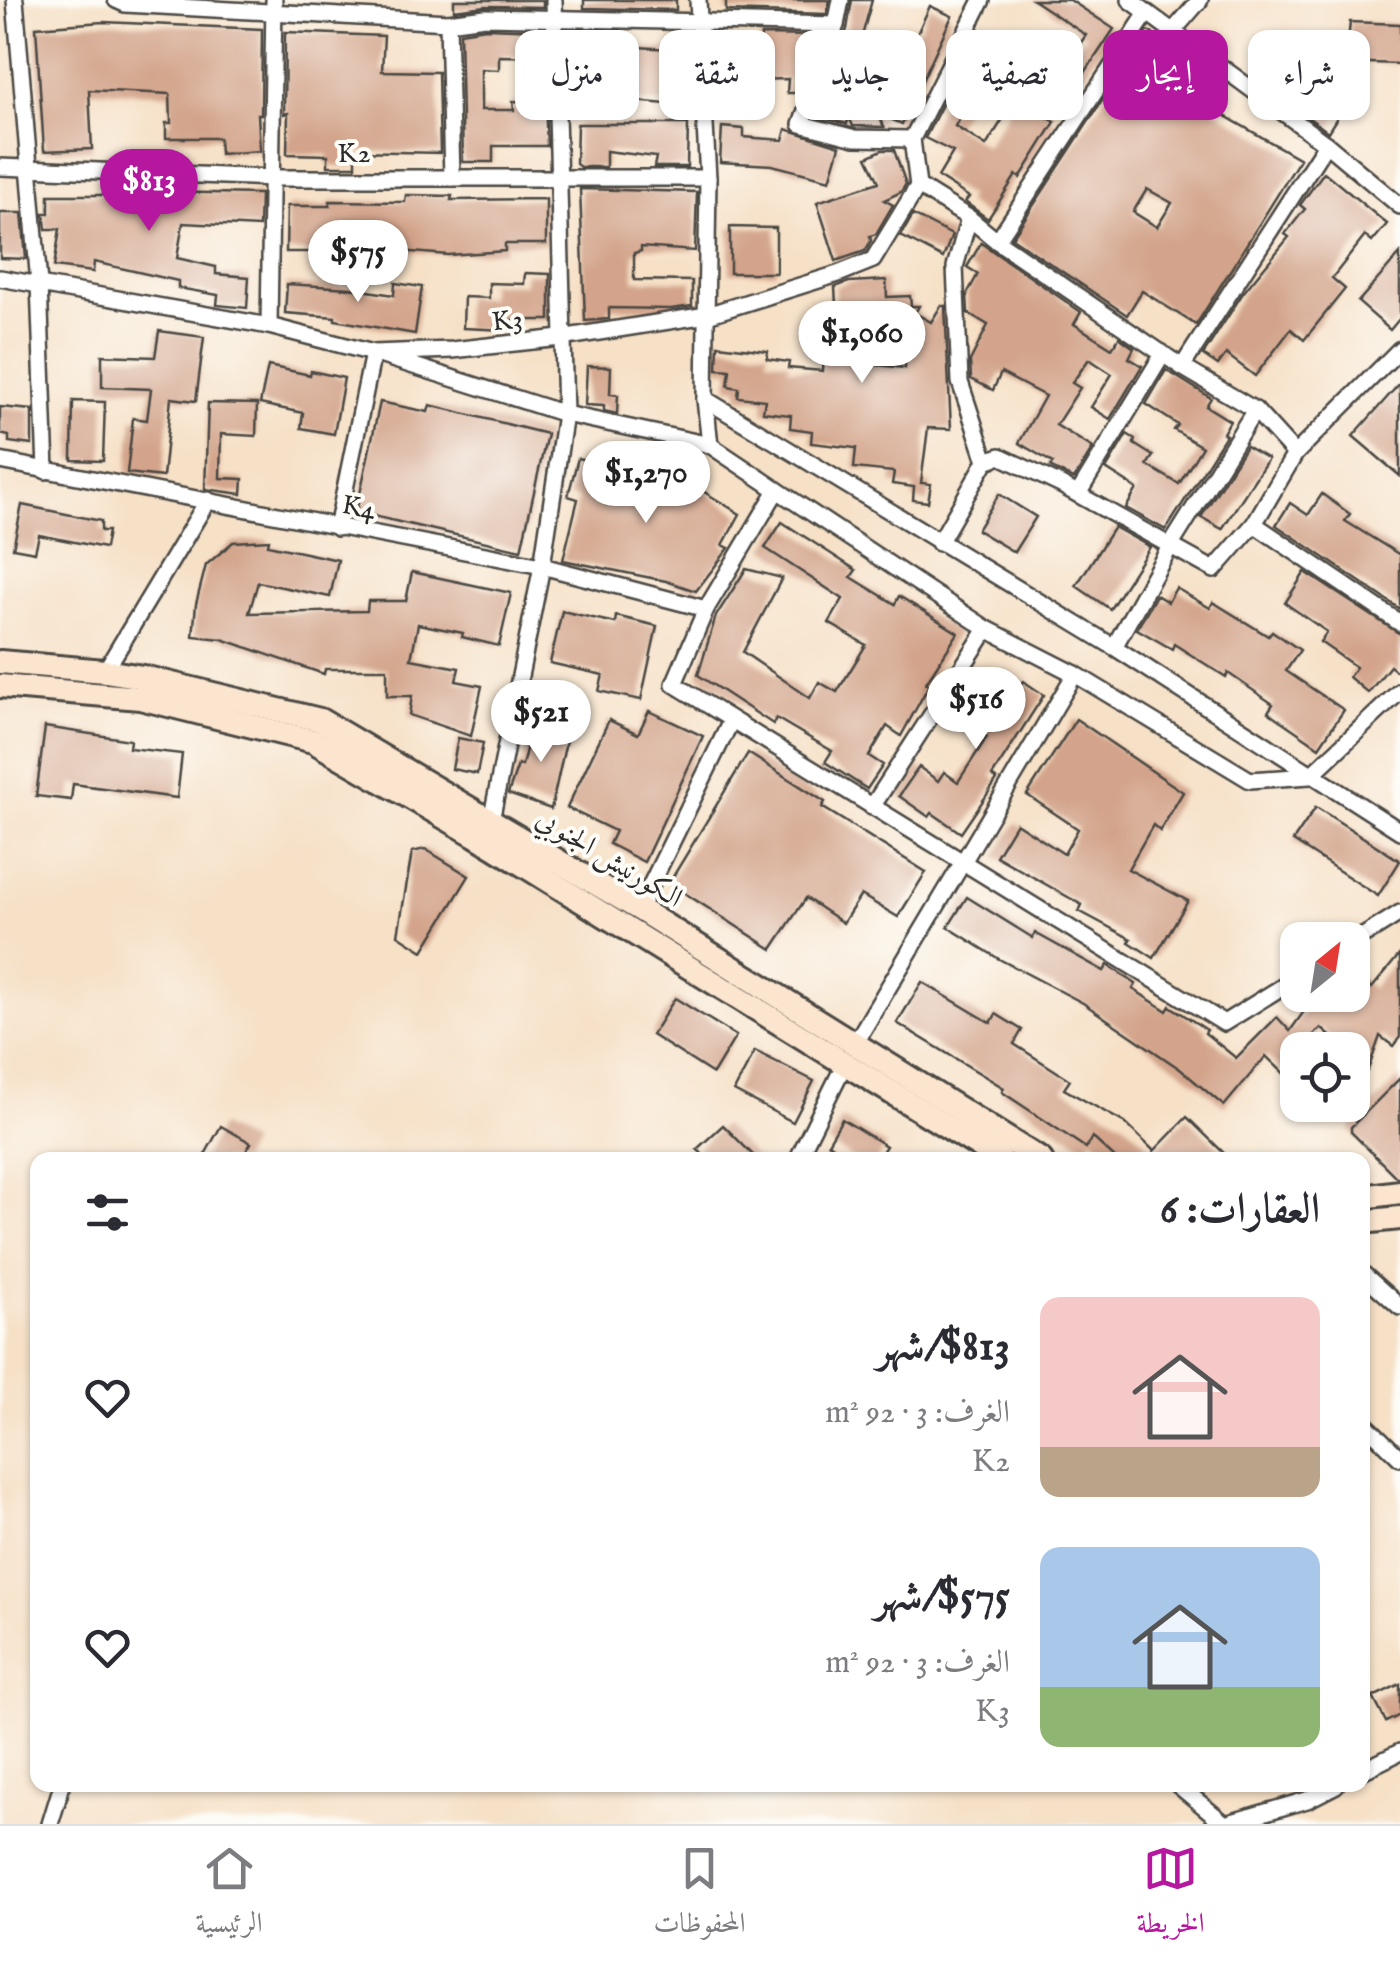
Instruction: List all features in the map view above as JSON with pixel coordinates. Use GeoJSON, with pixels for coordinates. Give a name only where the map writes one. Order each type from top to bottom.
{"type":"FeatureCollection","features":[{"type":"Feature","properties":{"kind":"main road","name":"الكورنيش الجنوبي"},"geometry":{"type":"LineString","coordinates":[[0,662],[105,671],[320,720],[638,909],[990,1152]]}},
{"type":"Feature","properties":{"kind":"main road","name":"الكورنيش الجنوبي"},"geometry":{"type":"LineString","coordinates":[[0,686],[140,698],[313,741],[850,1054],[1027,1152]]}},
{"type":"Feature","properties":{"kind":"main road"},"geometry":{"type":"LineString","coordinates":[[1370,1196],[1398,1191]]}},
{"type":"Feature","properties":{"kind":"main road"},"geometry":{"type":"LineString","coordinates":[[1370,1221],[1400,1218]]}},
{"type":"Feature","properties":{"kind":"street"},"geometry":{"type":"LineString","coordinates":[[14,0],[39,284],[46,471]]}},
{"type":"Feature","properties":{"kind":"street"},"geometry":{"type":"LineString","coordinates":[[116,0],[125,4],[275,6],[448,22],[485,17],[836,24]]}},
{"type":"Feature","properties":{"kind":"street"},"geometry":{"type":"LineString","coordinates":[[491,821],[542,566],[564,414],[554,0]]}},
{"type":"Feature","properties":{"kind":"street"},"geometry":{"type":"LineString","coordinates":[[698,0],[708,178],[705,399],[710,445]]}},
{"type":"Feature","properties":{"kind":"street"},"geometry":{"type":"LineString","coordinates":[[841,0],[802,124],[855,138],[912,139]]}},
{"type":"Feature","properties":{"kind":"street"},"geometry":{"type":"LineString","coordinates":[[982,0],[912,139],[918,186],[1182,367],[1255,410],[1295,454]]}},
{"type":"Feature","properties":{"kind":"street"},"geometry":{"type":"LineString","coordinates":[[1130,0],[1174,30],[1200,0]]}},
{"type":"Feature","properties":{"kind":"street"},"geometry":{"type":"LineString","coordinates":[[269,326],[275,6]]}},
{"type":"Feature","properties":{"kind":"street"},"geometry":{"type":"LineString","coordinates":[[997,241],[1147,12]]}},
{"type":"Feature","properties":{"kind":"street"},"geometry":{"type":"LineString","coordinates":[[448,22],[452,178]]}},
{"type":"Feature","properties":{"kind":"street"},"geometry":{"type":"LineString","coordinates":[[1228,70],[1400,206]]}},
{"type":"Feature","properties":{"kind":"street"},"geometry":{"type":"LineString","coordinates":[[1182,367],[1326,144]]}},
{"type":"Feature","properties":{"kind":"street","name":"K2"},"geometry":{"type":"LineString","coordinates":[[0,167],[272,178],[708,178]]}},
{"type":"Feature","properties":{"kind":"street","name":"K3"},"geometry":{"type":"LineString","coordinates":[[0,278],[269,326],[374,353],[452,350],[707,315],[838,274],[873,260],[918,186]]}},
{"type":"Feature","properties":{"kind":"street"},"geometry":{"type":"LineString","coordinates":[[969,218],[955,267],[960,382],[986,461]]}},
{"type":"Feature","properties":{"kind":"street"},"geometry":{"type":"LineString","coordinates":[[939,544],[986,461],[1000,456],[1078,494],[1214,570],[1254,524],[1295,454],[1400,349]]}},
{"type":"Feature","properties":{"kind":"street"},"geometry":{"type":"LineString","coordinates":[[338,528],[374,353],[564,414],[710,445],[987,629],[1075,674],[1250,780],[1310,776],[1400,691]]}},
{"type":"Feature","properties":{"kind":"street"},"geometry":{"type":"LineString","coordinates":[[1078,494],[1163,354]]}},
{"type":"Feature","properties":{"kind":"street"},"geometry":{"type":"LineString","coordinates":[[705,399],[1114,647],[1400,831]]}},
{"type":"Feature","properties":{"kind":"street"},"geometry":{"type":"LineString","coordinates":[[1114,647],[1171,545],[1255,410]]}},
{"type":"Feature","properties":{"kind":"street","name":"K4"},"geometry":{"type":"LineString","coordinates":[[0,460],[542,566],[706,610]]}},
{"type":"Feature","properties":{"kind":"street"},"geometry":{"type":"LineString","coordinates":[[777,490],[706,610],[674,684],[1224,1023],[1280,988]]}},
{"type":"Feature","properties":{"kind":"street"},"geometry":{"type":"LineString","coordinates":[[105,671],[208,500]]}},
{"type":"Feature","properties":{"kind":"street"},"geometry":{"type":"LineString","coordinates":[[1254,524],[1400,624]]}},
{"type":"Feature","properties":{"kind":"street"},"geometry":{"type":"LineString","coordinates":[[872,807],[987,629]]}},
{"type":"Feature","properties":{"kind":"street"},"geometry":{"type":"LineString","coordinates":[[801,1152],[850,1054],[960,862],[1075,674]]}},
{"type":"Feature","properties":{"kind":"street"},"geometry":{"type":"LineString","coordinates":[[638,909],[731,721]]}},
{"type":"Feature","properties":{"kind":"street"},"geometry":{"type":"LineString","coordinates":[[1370,931],[1400,913]]}},
{"type":"Feature","properties":{"kind":"street"},"geometry":{"type":"LineString","coordinates":[[1370,1281],[1400,1307]]}},
{"type":"Feature","properties":{"kind":"street"},"geometry":{"type":"LineString","coordinates":[[1370,1430],[1400,1458]]}},
{"type":"Feature","properties":{"kind":"street"},"geometry":{"type":"LineString","coordinates":[[1370,1767],[1400,1752]]}},
{"type":"Feature","properties":{"kind":"street"},"geometry":{"type":"LineString","coordinates":[[50,1824],[60,1792]]}},
{"type":"Feature","properties":{"kind":"street"},"geometry":{"type":"LineString","coordinates":[[1186,1792],[1224,1824],[1308,1800],[1323,1792]]}},
{"type":"Feature","properties":{"kind":"building"},"geometry":{"type":"Polygon","coordinates":[[[454,0],[543,0],[543,7],[454,10],[454,0]]]}},
{"type":"Feature","properties":{"kind":"building"},"geometry":{"type":"Polygon","coordinates":[[[584,0],[676,0],[676,10],[584,8],[584,0]]]}},
{"type":"Feature","properties":{"kind":"building"},"geometry":{"type":"Polygon","coordinates":[[[726,0],[830,0],[827,14],[726,11],[726,0]]]}},
{"type":"Feature","properties":{"kind":"building"},"geometry":{"type":"Polygon","coordinates":[[[852,0],[872,0],[864,30],[847,29],[852,0]]]}},
{"type":"Feature","properties":{"kind":"building"},"geometry":{"type":"Polygon","coordinates":[[[1033,0],[1070,0],[1114,29],[1103,30],[1103,46],[1083,76],[1086,35],[1033,0]]]}},
{"type":"Feature","properties":{"kind":"building"},"geometry":{"type":"Polygon","coordinates":[[[930,6],[952,16],[926,72],[926,30],[919,30],[930,6]]]}},
{"type":"Feature","properties":{"kind":"building"},"geometry":{"type":"Polygon","coordinates":[[[103,22],[262,29],[260,151],[220,154],[219,138],[166,138],[166,123],[171,123],[170,94],[89,90],[92,149],[44,151],[36,27],[103,22]]]}},
{"type":"Feature","properties":{"kind":"building"},"geometry":{"type":"Polygon","coordinates":[[[1350,22],[1400,24],[1400,64],[1370,63],[1370,30],[1349,30],[1350,22]]]}},
{"type":"Feature","properties":{"kind":"building"},"geometry":{"type":"Polygon","coordinates":[[[486,28],[544,30],[515,30],[515,56],[499,56],[499,70],[481,69],[481,110],[514,110],[515,101],[515,120],[546,120],[547,146],[493,146],[493,162],[463,162],[460,32],[486,28]]]}},
{"type":"Feature","properties":{"kind":"building"},"geometry":{"type":"Polygon","coordinates":[[[285,32],[384,36],[382,71],[438,72],[440,153],[356,151],[356,166],[328,166],[328,155],[287,154],[285,32]]]}},
{"type":"Feature","properties":{"kind":"building"},"geometry":{"type":"Polygon","coordinates":[[[775,35],[795,36],[795,93],[787,93],[788,79],[775,79],[775,35]]]}},
{"type":"Feature","properties":{"kind":"building"},"geometry":{"type":"Polygon","coordinates":[[[639,47],[659,48],[659,103],[639,102],[639,47]]]}},
{"type":"Feature","properties":{"kind":"building"},"geometry":{"type":"Polygon","coordinates":[[[946,97],[946,120],[958,120],[955,126],[986,146],[1002,120],[1055,122],[1020,178],[1016,175],[988,219],[965,202],[969,197],[938,177],[953,152],[925,138],[946,97]]]}},
{"type":"Feature","properties":{"kind":"building"},"geometry":{"type":"Polygon","coordinates":[[[1103,99],[1103,120],[1228,118],[1300,159],[1196,325],[1142,291],[1127,315],[1012,238],[1103,99]],[[1147,189],[1133,212],[1157,227],[1172,203],[1147,189]]]}},
{"type":"Feature","properties":{"kind":"building"},"geometry":{"type":"Polygon","coordinates":[[[850,120],[881,120],[884,127],[853,126],[850,120]]]}},
{"type":"Feature","properties":{"kind":"building"},"geometry":{"type":"Polygon","coordinates":[[[1312,120],[1335,120],[1328,132],[1312,120]]]}},
{"type":"Feature","properties":{"kind":"building"},"geometry":{"type":"Polygon","coordinates":[[[577,124],[688,124],[687,167],[654,167],[656,157],[606,151],[606,167],[580,167],[576,164],[577,124]]]}},
{"type":"Feature","properties":{"kind":"building"},"geometry":{"type":"Polygon","coordinates":[[[722,127],[744,129],[744,137],[783,140],[786,129],[840,146],[830,180],[772,165],[720,162],[722,127]]]}},
{"type":"Feature","properties":{"kind":"building"},"geometry":{"type":"Polygon","coordinates":[[[882,150],[894,150],[906,184],[901,192],[884,200],[893,205],[876,234],[870,236],[865,251],[836,261],[817,202],[879,182],[867,157],[882,150]]]}},
{"type":"Feature","properties":{"kind":"building"},"geometry":{"type":"Polygon","coordinates":[[[1324,172],[1387,224],[1372,242],[1365,236],[1332,278],[1345,289],[1304,340],[1291,329],[1255,376],[1226,354],[1218,365],[1203,355],[1243,293],[1289,237],[1285,234],[1305,209],[1300,205],[1324,172]]]}},
{"type":"Feature","properties":{"kind":"building"},"geometry":{"type":"Polygon","coordinates":[[[160,186],[160,192],[260,194],[259,227],[183,223],[177,258],[216,267],[216,274],[249,277],[247,308],[217,305],[218,295],[178,288],[178,281],[94,262],[93,272],[54,267],[60,229],[46,229],[44,213],[49,213],[49,195],[111,195],[110,188],[160,186]]]}},
{"type":"Feature","properties":{"kind":"building"},"geometry":{"type":"Polygon","coordinates":[[[580,189],[697,192],[695,251],[641,247],[641,251],[634,253],[634,280],[692,281],[692,306],[609,308],[609,319],[585,321],[580,189]]]}},
{"type":"Feature","properties":{"kind":"building"},"geometry":{"type":"Polygon","coordinates":[[[406,195],[452,196],[451,200],[546,199],[546,244],[505,244],[505,251],[448,255],[389,250],[388,259],[329,258],[329,252],[286,252],[287,206],[330,206],[330,201],[405,202],[406,195]]]}},
{"type":"Feature","properties":{"kind":"building"},"geometry":{"type":"Polygon","coordinates":[[[0,213],[22,213],[26,259],[0,258],[0,213]]]}},
{"type":"Feature","properties":{"kind":"building"},"geometry":{"type":"Polygon","coordinates":[[[913,215],[952,235],[943,258],[901,236],[913,215]]]}},
{"type":"Feature","properties":{"kind":"building"},"geometry":{"type":"Polygon","coordinates":[[[730,227],[776,228],[776,273],[730,273],[730,227]]]}},
{"type":"Feature","properties":{"kind":"building"},"geometry":{"type":"Polygon","coordinates":[[[981,243],[1081,312],[1074,324],[1112,348],[1119,337],[1134,348],[1129,358],[1142,366],[1110,419],[1091,407],[1112,374],[1089,359],[1072,383],[1080,388],[1056,425],[1093,448],[1074,479],[1050,467],[1053,463],[1019,443],[1045,396],[1001,373],[993,390],[971,379],[970,361],[988,325],[968,313],[967,294],[978,274],[967,267],[981,243]]]}},
{"type":"Feature","properties":{"kind":"building"},"geometry":{"type":"Polygon","coordinates":[[[1400,254],[1400,318],[1390,330],[1358,302],[1400,254]]]}},
{"type":"Feature","properties":{"kind":"building"},"geometry":{"type":"Polygon","coordinates":[[[525,273],[550,274],[550,320],[508,320],[507,330],[463,328],[464,297],[489,298],[489,283],[524,284],[525,273]]]}},
{"type":"Feature","properties":{"kind":"building"},"geometry":{"type":"Polygon","coordinates":[[[886,280],[887,297],[910,296],[911,306],[919,306],[915,313],[931,322],[941,306],[945,306],[951,429],[928,428],[921,483],[931,484],[928,502],[913,500],[914,487],[892,484],[894,472],[854,468],[856,448],[811,443],[812,431],[790,428],[791,415],[763,412],[765,400],[738,397],[739,388],[728,386],[730,370],[717,369],[718,345],[768,351],[767,359],[789,362],[788,368],[823,371],[824,359],[905,368],[906,336],[838,341],[835,287],[849,282],[886,280]]]}},
{"type":"Feature","properties":{"kind":"building"},"geometry":{"type":"Polygon","coordinates":[[[395,283],[422,287],[415,334],[335,317],[285,313],[287,284],[394,295],[395,283]]]}},
{"type":"Feature","properties":{"kind":"building"},"geometry":{"type":"Polygon","coordinates":[[[159,331],[204,337],[196,401],[171,398],[163,477],[127,473],[133,418],[147,420],[151,389],[102,387],[102,355],[155,357],[159,331]]]}},
{"type":"Feature","properties":{"kind":"building"},"geometry":{"type":"Polygon","coordinates":[[[268,366],[344,378],[334,434],[301,428],[303,413],[260,404],[268,366]]]}},
{"type":"Feature","properties":{"kind":"building"},"geometry":{"type":"Polygon","coordinates":[[[587,366],[611,367],[610,394],[618,395],[617,414],[604,411],[604,406],[585,405],[587,366]]]}},
{"type":"Feature","properties":{"kind":"building"},"geometry":{"type":"Polygon","coordinates":[[[1166,370],[1211,398],[1206,406],[1230,421],[1223,433],[1226,435],[1166,530],[1126,508],[1137,489],[1106,469],[1127,434],[1135,439],[1134,444],[1153,456],[1147,465],[1179,484],[1202,447],[1174,430],[1178,425],[1146,404],[1166,370]]]}},
{"type":"Feature","properties":{"kind":"building"},"geometry":{"type":"Polygon","coordinates":[[[1400,383],[1400,476],[1353,436],[1400,383]]]}},
{"type":"Feature","properties":{"kind":"building"},"geometry":{"type":"Polygon","coordinates":[[[73,401],[105,402],[103,461],[72,460],[73,401]]]}},
{"type":"Feature","properties":{"kind":"building"},"geometry":{"type":"Polygon","coordinates":[[[380,402],[428,412],[430,405],[547,434],[521,550],[356,512],[380,402]]]}},
{"type":"Feature","properties":{"kind":"building"},"geometry":{"type":"Polygon","coordinates":[[[208,403],[257,404],[256,436],[221,434],[220,478],[243,479],[242,494],[205,489],[208,403]]]}},
{"type":"Feature","properties":{"kind":"building"},"geometry":{"type":"Polygon","coordinates":[[[0,407],[32,410],[32,445],[9,442],[9,436],[0,434],[0,407]]]}},
{"type":"Feature","properties":{"kind":"building"},"geometry":{"type":"Polygon","coordinates":[[[1246,446],[1268,459],[1222,529],[1201,517],[1246,446]]]}},
{"type":"Feature","properties":{"kind":"building"},"geometry":{"type":"Polygon","coordinates":[[[578,458],[612,467],[613,464],[695,490],[696,487],[740,514],[723,545],[729,548],[696,591],[563,560],[578,499],[568,496],[578,458]]]}},
{"type":"Feature","properties":{"kind":"building"},"geometry":{"type":"Polygon","coordinates":[[[999,494],[1036,517],[1014,552],[977,530],[999,494]]]}},
{"type":"Feature","properties":{"kind":"building"},"geometry":{"type":"Polygon","coordinates":[[[1322,494],[1350,514],[1345,521],[1400,555],[1400,609],[1276,525],[1290,503],[1308,515],[1322,494]]]}},
{"type":"Feature","properties":{"kind":"building"},"geometry":{"type":"Polygon","coordinates":[[[22,505],[101,521],[101,531],[108,531],[105,548],[39,535],[35,552],[13,548],[22,505]]]}},
{"type":"Feature","properties":{"kind":"building"},"geometry":{"type":"Polygon","coordinates":[[[782,522],[856,570],[851,577],[895,604],[899,596],[958,633],[926,683],[929,685],[901,736],[887,726],[869,756],[883,765],[867,789],[825,762],[832,751],[776,718],[773,724],[698,675],[716,616],[746,569],[782,578],[743,652],[810,698],[819,682],[837,692],[866,645],[829,623],[843,599],[765,548],[782,522]]]}},
{"type":"Feature","properties":{"kind":"building"},"geometry":{"type":"Polygon","coordinates":[[[1114,527],[1150,547],[1110,609],[1076,586],[1114,527]]]}},
{"type":"Feature","properties":{"kind":"building"},"geometry":{"type":"Polygon","coordinates":[[[269,540],[268,545],[338,560],[330,597],[258,582],[249,613],[367,611],[368,601],[406,601],[412,572],[511,593],[499,646],[462,637],[463,633],[418,624],[411,659],[459,668],[456,681],[482,686],[471,736],[409,715],[412,696],[387,696],[387,669],[325,669],[324,674],[222,639],[193,636],[206,565],[233,542],[269,540]]]}},
{"type":"Feature","properties":{"kind":"building"},"geometry":{"type":"Polygon","coordinates":[[[1305,572],[1400,634],[1400,674],[1390,666],[1368,693],[1349,677],[1356,667],[1320,642],[1327,632],[1285,603],[1305,572]]]}},
{"type":"Feature","properties":{"kind":"building"},"geometry":{"type":"Polygon","coordinates":[[[1176,588],[1210,608],[1213,602],[1268,636],[1272,631],[1300,650],[1286,671],[1344,710],[1319,747],[1268,712],[1273,704],[1228,673],[1226,677],[1174,644],[1172,649],[1137,629],[1156,595],[1168,602],[1176,588]]]}},
{"type":"Feature","properties":{"kind":"building"},"geometry":{"type":"Polygon","coordinates":[[[562,611],[615,623],[616,616],[657,626],[641,700],[599,691],[603,675],[550,663],[562,611]]]}},
{"type":"Feature","properties":{"kind":"building"},"geometry":{"type":"Polygon","coordinates":[[[983,670],[1015,693],[1023,681],[1044,695],[992,776],[997,780],[961,833],[899,796],[919,767],[938,781],[944,772],[958,782],[987,737],[965,722],[972,712],[960,703],[983,670]]]}},
{"type":"Feature","properties":{"kind":"building"},"geometry":{"type":"Polygon","coordinates":[[[649,711],[703,736],[644,862],[609,844],[615,831],[567,808],[609,720],[638,734],[649,711]]]}},
{"type":"Feature","properties":{"kind":"building"},"geometry":{"type":"Polygon","coordinates":[[[1076,719],[1183,792],[1160,831],[1153,825],[1128,869],[1188,901],[1154,958],[1129,942],[1131,939],[1079,911],[1082,905],[996,856],[1016,823],[1064,854],[1078,829],[1027,795],[1076,719]]]}},
{"type":"Feature","properties":{"kind":"building"},"geometry":{"type":"Polygon","coordinates":[[[533,720],[569,728],[551,809],[508,794],[518,765],[522,766],[533,720]]]}},
{"type":"Feature","properties":{"kind":"building"},"geometry":{"type":"Polygon","coordinates":[[[45,727],[130,740],[129,748],[182,754],[177,798],[73,784],[71,800],[36,796],[45,727]]]}},
{"type":"Feature","properties":{"kind":"building"},"geometry":{"type":"Polygon","coordinates":[[[458,738],[483,743],[477,774],[452,769],[458,738]]]}},
{"type":"Feature","properties":{"kind":"building"},"geometry":{"type":"Polygon","coordinates":[[[748,753],[825,802],[822,807],[926,872],[898,917],[861,895],[843,923],[806,898],[772,949],[669,883],[748,753]]]}},
{"type":"Feature","properties":{"kind":"building"},"geometry":{"type":"Polygon","coordinates":[[[1316,807],[1400,861],[1378,896],[1293,841],[1316,807]]]}},
{"type":"Feature","properties":{"kind":"building"},"geometry":{"type":"Polygon","coordinates":[[[425,849],[469,876],[423,951],[398,935],[412,852],[425,849]]]}},
{"type":"Feature","properties":{"kind":"building"},"geometry":{"type":"Polygon","coordinates":[[[967,897],[1033,938],[1035,933],[1104,971],[1108,965],[1136,984],[1133,989],[1167,1011],[1170,1006],[1207,1030],[1205,1033],[1236,1058],[1277,1017],[1290,1031],[1304,1012],[1370,1012],[1370,986],[1400,954],[1400,1037],[1393,1046],[1380,1036],[1370,1064],[1370,1032],[1326,1032],[1321,1028],[1317,1032],[1280,1032],[1280,1070],[1266,1056],[1224,1106],[1180,1069],[1083,1003],[948,927],[967,897]]]}},
{"type":"Feature","properties":{"kind":"building"},"geometry":{"type":"Polygon","coordinates":[[[922,982],[991,1023],[996,1014],[1022,1030],[1014,1044],[1070,1080],[1064,1089],[1125,1123],[1154,1151],[1187,1117],[1223,1152],[1108,1152],[1092,1137],[1086,1148],[1002,1092],[1004,1088],[897,1023],[922,982]]]}},
{"type":"Feature","properties":{"kind":"building"},"geometry":{"type":"Polygon","coordinates":[[[675,998],[736,1036],[713,1074],[652,1035],[675,998]]]}},
{"type":"Feature","properties":{"kind":"building"},"geometry":{"type":"Polygon","coordinates":[[[755,1051],[814,1081],[793,1122],[734,1091],[755,1051]]]}},
{"type":"Feature","properties":{"kind":"building"},"geometry":{"type":"Polygon","coordinates":[[[1400,1078],[1400,1177],[1351,1132],[1356,1122],[1370,1122],[1370,1108],[1400,1078]]]}},
{"type":"Feature","properties":{"kind":"building"},"geometry":{"type":"Polygon","coordinates":[[[842,1119],[886,1146],[882,1152],[842,1152],[828,1143],[842,1119]]]}},
{"type":"Feature","properties":{"kind":"building"},"geometry":{"type":"Polygon","coordinates":[[[723,1125],[750,1152],[700,1152],[697,1149],[723,1125]]]}},
{"type":"Feature","properties":{"kind":"building"},"geometry":{"type":"Polygon","coordinates":[[[221,1126],[251,1143],[246,1152],[206,1152],[221,1126]]]}},
{"type":"Feature","properties":{"kind":"building"},"geometry":{"type":"Polygon","coordinates":[[[1400,1684],[1400,1715],[1386,1722],[1373,1697],[1400,1684]]]}}]}
